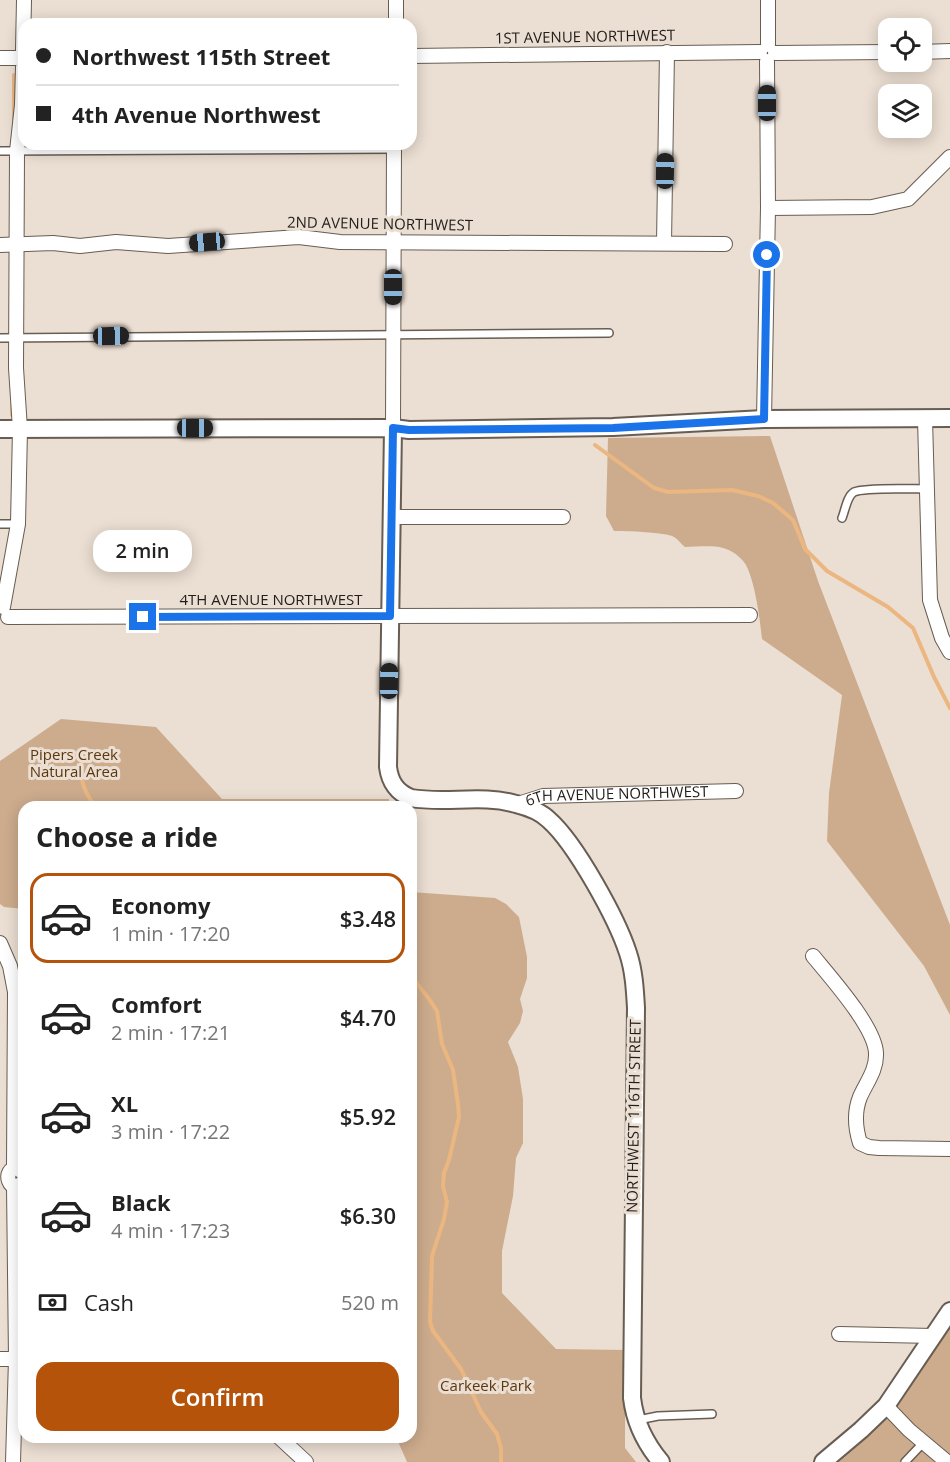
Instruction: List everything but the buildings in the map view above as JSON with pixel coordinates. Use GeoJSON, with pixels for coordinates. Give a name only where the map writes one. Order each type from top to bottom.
{"type":"FeatureCollection","features":[{"type":"Feature","properties":{"kind":"street"},"geometry":{"type":"LineString","coordinates":[[23,18],[24,0]]}},
{"type":"Feature","properties":{"kind":"street"},"geometry":{"type":"LineString","coordinates":[[396,0],[396,18]]}},
{"type":"Feature","properties":{"kind":"street"},"geometry":{"type":"LineString","coordinates":[[764,419],[768,208],[768,0]]}},
{"type":"Feature","properties":{"kind":"street"},"geometry":{"type":"LineString","coordinates":[[932,52],[950,51]]}},
{"type":"Feature","properties":{"kind":"street"},"geometry":{"type":"LineString","coordinates":[[664,243],[667,52]]}},
{"type":"Feature","properties":{"kind":"street","name":"1ST AVENUE NORTHWEST"},"geometry":{"type":"LineString","coordinates":[[417,56],[667,52],[878,52]]}},
{"type":"Feature","properties":{"kind":"street"},"geometry":{"type":"LineString","coordinates":[[0,58],[18,59]]}},
{"type":"Feature","properties":{"kind":"street"},"geometry":{"type":"LineString","coordinates":[[3,614],[18,524],[20,429],[17,338],[18,141]]}},
{"type":"Feature","properties":{"kind":"street"},"geometry":{"type":"LineString","coordinates":[[390,616],[394,150]]}},
{"type":"Feature","properties":{"kind":"street"},"geometry":{"type":"LineString","coordinates":[[768,208],[872,207],[908,199],[950,157]]}},
{"type":"Feature","properties":{"kind":"street","name":"2ND AVENUE NORTHWEST"},"geometry":{"type":"LineString","coordinates":[[0,245],[53,243],[80,246],[116,242],[168,246],[299,237],[340,242],[725,244]]}},
{"type":"Feature","properties":{"kind":"street"},"geometry":{"type":"LineString","coordinates":[[0,429],[613,428],[764,419],[950,418]]}},
{"type":"Feature","properties":{"kind":"street"},"geometry":{"type":"LineString","coordinates":[[925,419],[930,600],[942,638],[950,652]]}},
{"type":"Feature","properties":{"kind":"street"},"geometry":{"type":"LineString","coordinates":[[392,517],[563,517]]}},
{"type":"Feature","properties":{"kind":"street","name":"4TH AVENUE NORTHWEST"},"geometry":{"type":"LineString","coordinates":[[3,614],[750,615]]}},
{"type":"Feature","properties":{"kind":"street","name":"6TH AVENUE NORTHWEST"},"geometry":{"type":"LineString","coordinates":[[390,616],[388,767],[391,781],[404,795],[415,798],[490,799],[518,804],[543,796],[736,791]]}},
{"type":"Feature","properties":{"kind":"street","name":"NORTHWEST 116TH STREET"},"geometry":{"type":"LineString","coordinates":[[518,804],[544,816],[571,846],[613,919],[626,947],[632,970],[636,1025],[631,1386],[633,1410],[642,1436],[661,1462]]}},
{"type":"Feature","properties":{"kind":"street"},"geometry":{"type":"LineString","coordinates":[[0,943],[10,966],[15,992],[14,1178],[18,1394]]}},
{"type":"Feature","properties":{"kind":"street"},"geometry":{"type":"LineString","coordinates":[[813,956],[861,1018],[876,1047],[876,1060],[860,1096],[856,1112],[856,1132],[860,1143],[879,1148],[950,1149]]}},
{"type":"Feature","properties":{"kind":"street"},"geometry":{"type":"LineString","coordinates":[[0,992],[15,992]]}},
{"type":"Feature","properties":{"kind":"street"},"geometry":{"type":"LineString","coordinates":[[822,1462],[886,1406],[950,1311]]}},
{"type":"Feature","properties":{"kind":"street"},"geometry":{"type":"LineString","coordinates":[[839,1334],[933,1336]]}},
{"type":"Feature","properties":{"kind":"street"},"geometry":{"type":"LineString","coordinates":[[0,1359],[16,1359]]}},
{"type":"Feature","properties":{"kind":"street"},"geometry":{"type":"LineString","coordinates":[[886,1406],[923,1443],[946,1462]]}},
{"type":"Feature","properties":{"kind":"street"},"geometry":{"type":"LineString","coordinates":[[13,1462],[18,1438]]}},
{"type":"Feature","properties":{"kind":"street"},"geometry":{"type":"LineString","coordinates":[[285,1443],[306,1462]]}},
{"type":"Feature","properties":{"kind":"lane"},"geometry":{"type":"LineString","coordinates":[[0,151],[168,150]]}},
{"type":"Feature","properties":{"kind":"lane"},"geometry":{"type":"LineString","coordinates":[[0,338],[609,333]]}},
{"type":"Feature","properties":{"kind":"lane"},"geometry":{"type":"LineString","coordinates":[[842,518],[854,492],[927,489]]}},
{"type":"Feature","properties":{"kind":"lane"},"geometry":{"type":"LineString","coordinates":[[0,524],[18,524]]}},
{"type":"Feature","properties":{"kind":"lane"},"geometry":{"type":"LineString","coordinates":[[636,1420],[658,1416],[712,1414]]}},
{"type":"Feature","properties":{"kind":"lane"},"geometry":{"type":"LineString","coordinates":[[905,1462],[923,1443]]}},
{"type":"Feature","properties":{"kind":"green space"},"geometry":{"type":"Polygon","coordinates":[[[770,436],[818,581],[950,925],[950,1015],[924,966],[827,841],[829,793],[842,695],[762,639],[752,581],[746,565],[736,554],[719,547],[685,547],[670,535],[614,531],[606,516],[608,438],[770,436]]]}},
{"type":"Feature","properties":{"kind":"green space","name":"Pipers Creek Natural Area"},"geometry":{"type":"Polygon","coordinates":[[[61,719],[156,727],[222,799],[389,799],[389,801],[18,801],[18,908],[4,907],[0,904],[0,761],[61,719]]]}},
{"type":"Feature","properties":{"kind":"green space","name":"Carkeek Park"},"geometry":{"type":"Polygon","coordinates":[[[417,892],[495,898],[506,904],[519,917],[527,957],[527,978],[520,999],[523,1011],[520,1023],[508,1042],[518,1067],[523,1099],[523,1143],[516,1158],[513,1196],[502,1251],[502,1293],[556,1349],[625,1350],[625,1448],[636,1462],[407,1462],[399,1443],[417,1443],[417,892]]]}},
{"type":"Feature","properties":{"kind":"green space"},"geometry":{"type":"Polygon","coordinates":[[[950,1311],[950,1462],[823,1462],[861,1430],[950,1311]]]}},
{"type":"Feature","properties":{"kind":"waterway"},"geometry":{"type":"LineString","coordinates":[[14,75],[14,120]]}},
{"type":"Feature","properties":{"kind":"waterway"},"geometry":{"type":"LineString","coordinates":[[12,405],[12,415]]}},
{"type":"Feature","properties":{"kind":"waterway"},"geometry":{"type":"LineString","coordinates":[[595,445],[654,488],[668,492],[732,490],[758,496],[773,503],[793,520],[805,549],[827,571],[888,607],[913,628],[950,708]]}},
{"type":"Feature","properties":{"kind":"waterway"},"geometry":{"type":"LineString","coordinates":[[82,755],[83,783],[92,801]]}},
{"type":"Feature","properties":{"kind":"waterway"},"geometry":{"type":"LineString","coordinates":[[417,984],[437,1011],[442,1044],[453,1070],[459,1117],[444,1173],[443,1186],[447,1202],[444,1219],[432,1256],[430,1322],[433,1331],[461,1369],[481,1412],[497,1434],[501,1448],[501,1462]]}},
{"type":"Feature","properties":{"kind":"route"},"geometry":{"type":"LineString","coordinates":[[143,617],[390,616],[393,428],[409,430],[613,428],[764,419],[767,255]]}}]}
